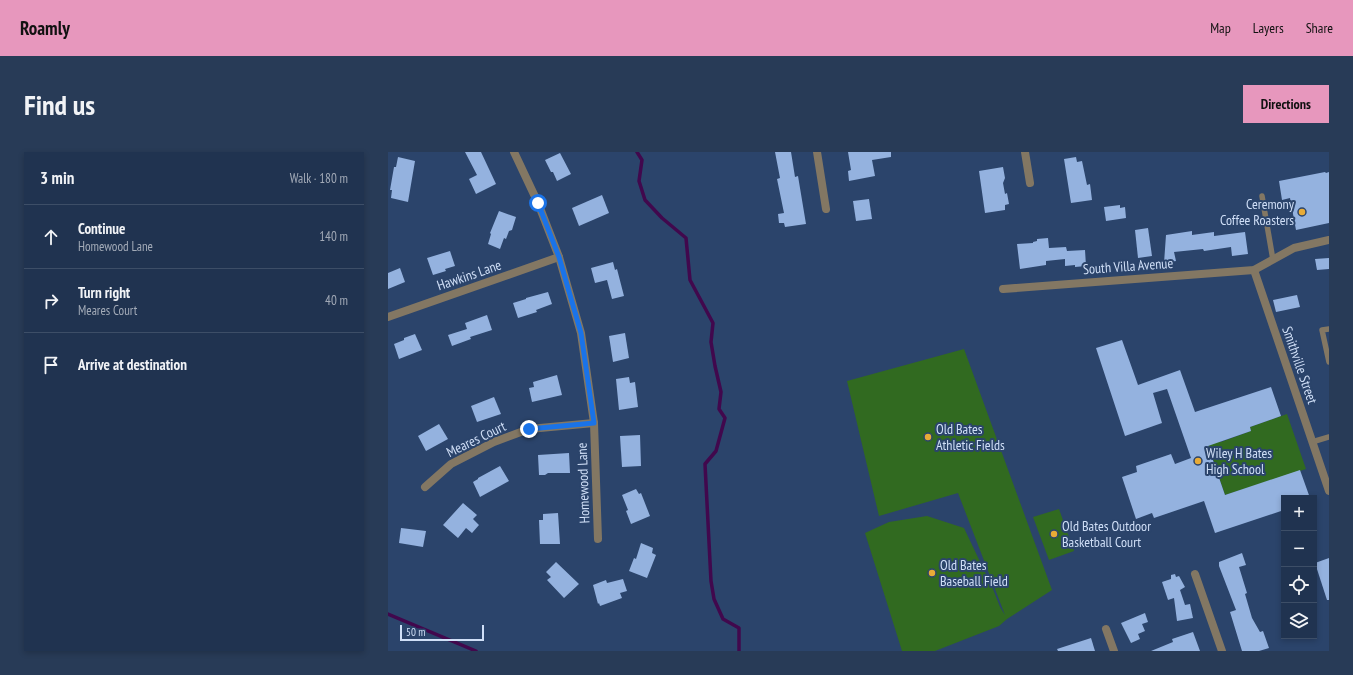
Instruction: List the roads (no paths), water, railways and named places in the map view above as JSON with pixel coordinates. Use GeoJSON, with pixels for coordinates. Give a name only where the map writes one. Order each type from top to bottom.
{"type":"FeatureCollection","features":[{"type":"Feature","properties":{"kind":"street","name":"Homewood Lane"},"geometry":{"type":"LineString","coordinates":[[514,152],[538,203],[559,257],[581,333],[594,423],[598,539]]}},
{"type":"Feature","properties":{"kind":"street"},"geometry":{"type":"LineString","coordinates":[[817,152],[826,209]]}},
{"type":"Feature","properties":{"kind":"street"},"geometry":{"type":"LineString","coordinates":[[1025,152],[1030,183]]}},
{"type":"Feature","properties":{"kind":"street"},"geometry":{"type":"LineString","coordinates":[[1254,270],[1294,248],[1329,240]]}},
{"type":"Feature","properties":{"kind":"street","name":"Hawkins Lane"},"geometry":{"type":"LineString","coordinates":[[388,317],[559,257]]}},
{"type":"Feature","properties":{"kind":"street","name":"South Villa Avenue"},"geometry":{"type":"LineString","coordinates":[[1003,289],[1254,270]]}},
{"type":"Feature","properties":{"kind":"street","name":"Smithville Street"},"geometry":{"type":"LineString","coordinates":[[1254,270],[1329,491]]}},
{"type":"Feature","properties":{"kind":"street","name":"Meares Court"},"geometry":{"type":"LineString","coordinates":[[425,487],[451,464],[494,442],[529,429],[594,423]]}},
{"type":"Feature","properties":{"kind":"street"},"geometry":{"type":"LineString","coordinates":[[1195,574],[1222,651]]}},
{"type":"Feature","properties":{"kind":"street"},"geometry":{"type":"LineString","coordinates":[[1106,629],[1114,651]]}},
{"type":"Feature","properties":{"kind":"lane"},"geometry":{"type":"LineString","coordinates":[[1262,196],[1273,260]]}},
{"type":"Feature","properties":{"kind":"lane"},"geometry":{"type":"LineString","coordinates":[[1329,329],[1322,330],[1329,362]]}},
{"type":"Feature","properties":{"kind":"lane"},"geometry":{"type":"LineString","coordinates":[[1312,442],[1329,437]]}},
{"type":"Feature","properties":{"kind":"waterway"},"geometry":{"type":"LineString","coordinates":[[637,152],[642,160],[639,181],[645,200],[662,218],[686,238],[690,280],[713,323],[711,342],[721,392],[719,409],[725,418],[716,451],[705,464],[711,581],[714,599],[723,619],[739,628],[739,651]]}},
{"type":"Feature","properties":{"kind":"waterway"},"geometry":{"type":"LineString","coordinates":[[388,614],[476,651]]}},
{"type":"Feature","properties":{"kind":"place","name":"Ceremony Coffee Roasters"},"geometry":{"type":"Point","coordinates":[1302,212]}},
{"type":"Feature","properties":{"kind":"place","name":"Old Bates Athletic Fields"},"geometry":{"type":"Point","coordinates":[928,437]}},
{"type":"Feature","properties":{"kind":"place","name":"Wiley H Bates High School"},"geometry":{"type":"Point","coordinates":[1198,461]}},
{"type":"Feature","properties":{"kind":"place","name":"Old Bates Outdoor Basketball Court"},"geometry":{"type":"Point","coordinates":[1054,534]}},
{"type":"Feature","properties":{"kind":"place","name":"Old Bates Baseball Field"},"geometry":{"type":"Point","coordinates":[932,573]}}]}
